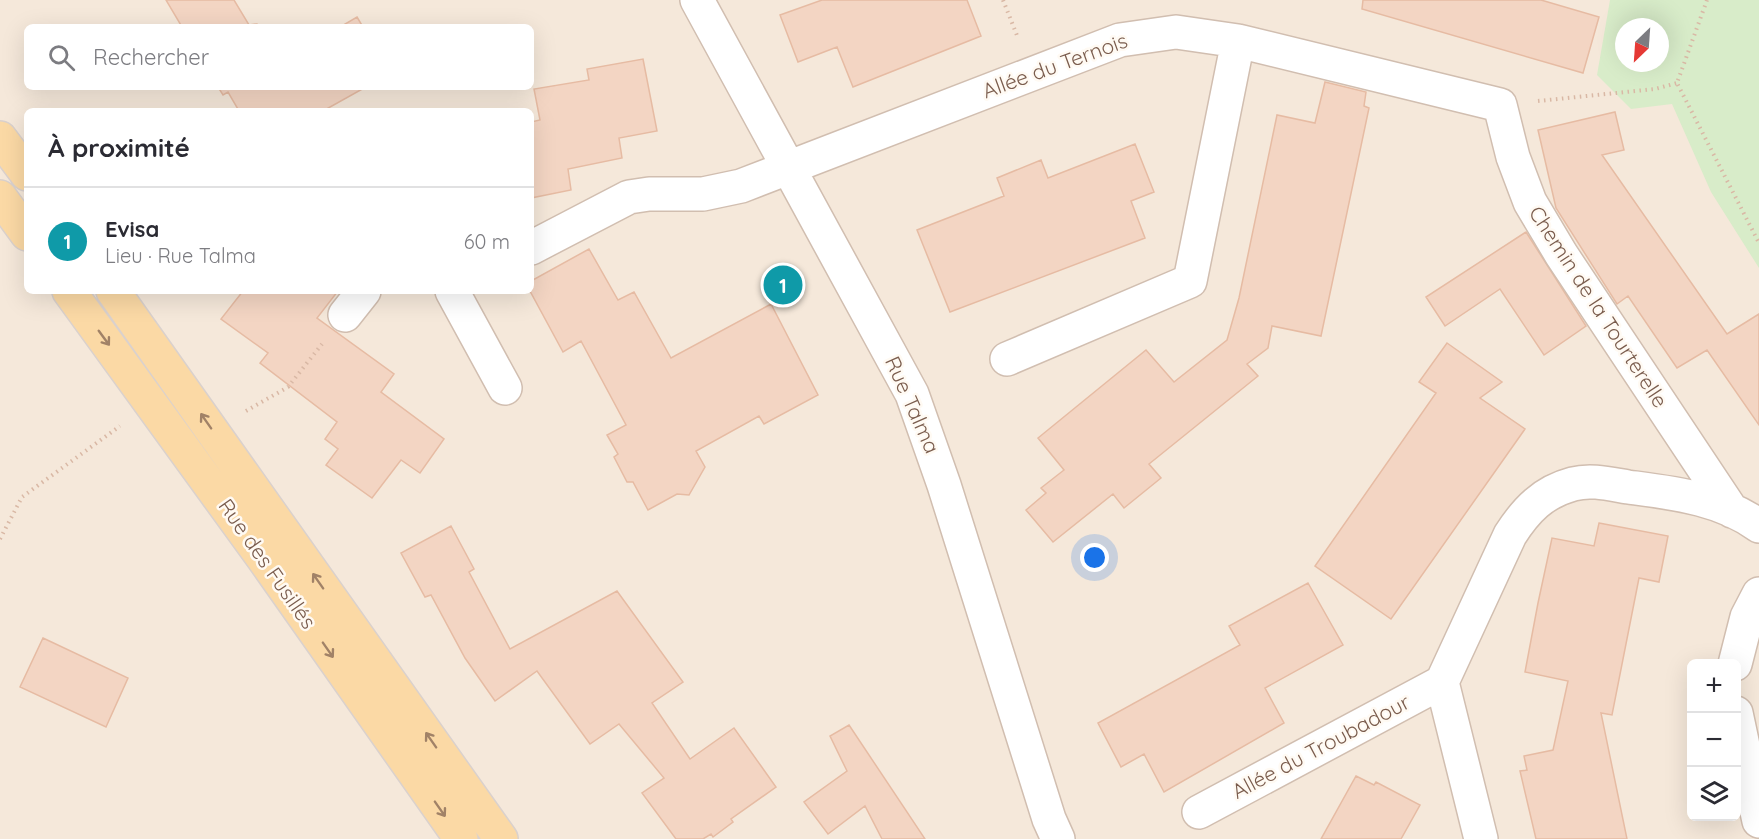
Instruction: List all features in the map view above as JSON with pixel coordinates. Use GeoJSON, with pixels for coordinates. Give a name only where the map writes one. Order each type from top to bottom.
{"type":"FeatureCollection","features":[{"type":"Feature","properties":{"kind":"main road"},"geometry":{"type":"LineString","coordinates":[[0,138],[24,170]]}},
{"type":"Feature","properties":{"kind":"main road"},"geometry":{"type":"LineString","coordinates":[[0,197],[24,230]]}},
{"type":"Feature","properties":{"kind":"main road","name":"Rue des Fusillés"},"geometry":{"type":"LineString","coordinates":[[71,294],[263,558],[461,839]]}},
{"type":"Feature","properties":{"kind":"main road","name":"Rue des Fusillés"},"geometry":{"type":"LineString","coordinates":[[115,294],[501,839]]}},
{"type":"Feature","properties":{"kind":"street","name":"Rue Talma"},"geometry":{"type":"LineString","coordinates":[[697,0],[912,394],[1049,819],[1059,839]]}},
{"type":"Feature","properties":{"kind":"street","name":"Allée du Ternois"},"geometry":{"type":"LineString","coordinates":[[534,246],[629,197],[649,194],[721,192],[1120,40],[1176,32],[1238,41]]}},
{"type":"Feature","properties":{"kind":"street"},"geometry":{"type":"LineString","coordinates":[[1007,359],[1190,281],[1238,41],[1500,105]]}},
{"type":"Feature","properties":{"kind":"street","name":"Chemin de la Tourterelle"},"geometry":{"type":"LineString","coordinates":[[1500,105],[1513,157],[1530,202],[1561,254],[1745,519]]}},
{"type":"Feature","properties":{"kind":"street"},"geometry":{"type":"LineString","coordinates":[[454,294],[505,388]]}},
{"type":"Feature","properties":{"kind":"street"},"geometry":{"type":"LineString","coordinates":[[1480,839],[1442,682],[1510,535],[1523,514],[1539,499],[1575,483],[1594,482],[1685,495],[1745,519]]}},
{"type":"Feature","properties":{"kind":"street"},"geometry":{"type":"LineString","coordinates":[[1736,659],[1747,617],[1759,594]]}},
{"type":"Feature","properties":{"kind":"street","name":"Allée du Troubadour"},"geometry":{"type":"LineString","coordinates":[[1199,812],[1442,682]]}},
{"type":"Feature","properties":{"kind":"street"},"geometry":{"type":"LineString","coordinates":[[1741,733],[1759,821]]}},
{"type":"Feature","properties":{"kind":"path"},"geometry":{"type":"LineString","coordinates":[[1707,0],[1677,83],[1759,243]]}},
{"type":"Feature","properties":{"kind":"path"},"geometry":{"type":"LineString","coordinates":[[1500,105],[1655,89],[1677,83]]}},
{"type":"Feature","properties":{"kind":"path"},"geometry":{"type":"LineString","coordinates":[[245,411],[288,387],[354,303]]}},
{"type":"Feature","properties":{"kind":"path"},"geometry":{"type":"LineString","coordinates":[[0,539],[22,497],[123,423]]}},
{"type":"Feature","properties":{"kind":"shaded area"},"geometry":{"type":"Polygon","coordinates":[[[0,0],[1759,0],[1759,839],[0,839],[0,0]]]}},
{"type":"Feature","properties":{"kind":"green space"},"geometry":{"type":"Polygon","coordinates":[[[1610,0],[1759,0],[1759,268],[1711,192],[1672,104],[1631,109],[1597,75],[1610,0]]]}},
{"type":"Feature","properties":{"kind":"building"},"geometry":{"type":"Polygon","coordinates":[[[166,0],[234,0],[248,24],[180,24],[166,0]]]}},
{"type":"Feature","properties":{"kind":"building"},"geometry":{"type":"Polygon","coordinates":[[[822,0],[967,0],[981,36],[853,87],[837,47],[798,62],[780,15],[822,0]]]}},
{"type":"Feature","properties":{"kind":"building"},"geometry":{"type":"Polygon","coordinates":[[[1363,0],[1541,0],[1599,17],[1583,73],[1362,9],[1363,0]]]}},
{"type":"Feature","properties":{"kind":"building"},"geometry":{"type":"Polygon","coordinates":[[[357,17],[361,24],[345,24],[357,17]]]}},
{"type":"Feature","properties":{"kind":"building"},"geometry":{"type":"Polygon","coordinates":[[[643,59],[657,131],[619,138],[622,158],[568,169],[571,190],[534,197],[534,121],[540,120],[534,89],[589,80],[587,69],[643,59]]]}},
{"type":"Feature","properties":{"kind":"building"},"geometry":{"type":"Polygon","coordinates":[[[1325,82],[1366,92],[1364,106],[1369,108],[1321,336],[1272,326],[1268,348],[1247,364],[1258,376],[1149,464],[1161,478],[1124,508],[1113,494],[1053,542],[1026,510],[1046,493],[1041,488],[1064,470],[1038,438],[1146,350],[1174,382],[1227,340],[1239,298],[1277,115],[1315,123],[1325,82]]]}},
{"type":"Feature","properties":{"kind":"building"},"geometry":{"type":"Polygon","coordinates":[[[220,90],[361,90],[328,108],[237,108],[228,92],[223,95],[220,90]]]}},
{"type":"Feature","properties":{"kind":"building"},"geometry":{"type":"Polygon","coordinates":[[[1615,112],[1624,150],[1602,155],[1727,334],[1759,314],[1759,425],[1707,350],[1677,368],[1628,296],[1617,304],[1556,208],[1538,130],[1615,112]]]}},
{"type":"Feature","properties":{"kind":"building"},"geometry":{"type":"Polygon","coordinates":[[[1135,144],[1154,192],[1131,201],[1145,238],[950,312],[917,230],[1004,196],[997,178],[1041,160],[1048,178],[1135,144]]]}},
{"type":"Feature","properties":{"kind":"building"},"geometry":{"type":"Polygon","coordinates":[[[1526,232],[1586,326],[1544,355],[1500,289],[1445,326],[1426,297],[1526,232]]]}},
{"type":"Feature","properties":{"kind":"building"},"geometry":{"type":"Polygon","coordinates":[[[589,249],[618,300],[634,292],[671,358],[771,304],[818,395],[764,424],[759,416],[696,451],[705,467],[689,495],[677,494],[648,510],[633,482],[627,482],[614,457],[618,454],[607,435],[626,425],[581,341],[563,352],[532,294],[534,294],[534,279],[589,249]]]}},
{"type":"Feature","properties":{"kind":"building"},"geometry":{"type":"Polygon","coordinates":[[[241,294],[336,294],[317,318],[394,374],[381,392],[444,439],[420,473],[401,460],[372,498],[326,465],[338,449],[325,439],[337,422],[260,363],[268,353],[221,319],[241,294]]]}},
{"type":"Feature","properties":{"kind":"building"},"geometry":{"type":"Polygon","coordinates":[[[1447,343],[1502,382],[1480,398],[1525,429],[1391,619],[1315,566],[1436,393],[1419,382],[1447,343]]]}},
{"type":"Feature","properties":{"kind":"building"},"geometry":{"type":"Polygon","coordinates":[[[1599,523],[1668,536],[1659,582],[1639,578],[1612,715],[1601,713],[1627,839],[1536,839],[1520,771],[1527,770],[1524,756],[1553,750],[1568,681],[1525,672],[1538,603],[1552,538],[1594,546],[1599,523]]]}},
{"type":"Feature","properties":{"kind":"building"},"geometry":{"type":"Polygon","coordinates":[[[451,526],[474,569],[469,572],[510,649],[617,591],[683,682],[652,703],[690,759],[734,728],[776,787],[731,819],[733,822],[713,837],[711,834],[703,839],[676,839],[642,793],[664,778],[619,724],[590,744],[537,671],[495,701],[465,658],[431,595],[425,597],[401,553],[451,526]]]}},
{"type":"Feature","properties":{"kind":"building"},"geometry":{"type":"Polygon","coordinates":[[[1308,583],[1343,645],[1265,688],[1284,723],[1164,792],[1144,754],[1121,767],[1098,723],[1240,645],[1229,626],[1308,583]]]}},
{"type":"Feature","properties":{"kind":"building"},"geometry":{"type":"Polygon","coordinates":[[[43,638],[128,678],[106,727],[20,687],[43,638]]]}},
{"type":"Feature","properties":{"kind":"building"},"geometry":{"type":"Polygon","coordinates":[[[849,725],[925,839],[882,839],[865,806],[828,834],[804,802],[847,771],[830,736],[849,725]]]}},
{"type":"Feature","properties":{"kind":"building"},"geometry":{"type":"Polygon","coordinates":[[[1356,776],[1374,785],[1376,782],[1420,805],[1401,839],[1321,839],[1356,776]]]}},
{"type":"Feature","properties":{"kind":"place","name":"Evisa"},"geometry":{"type":"Point","coordinates":[783,285]}}]}
